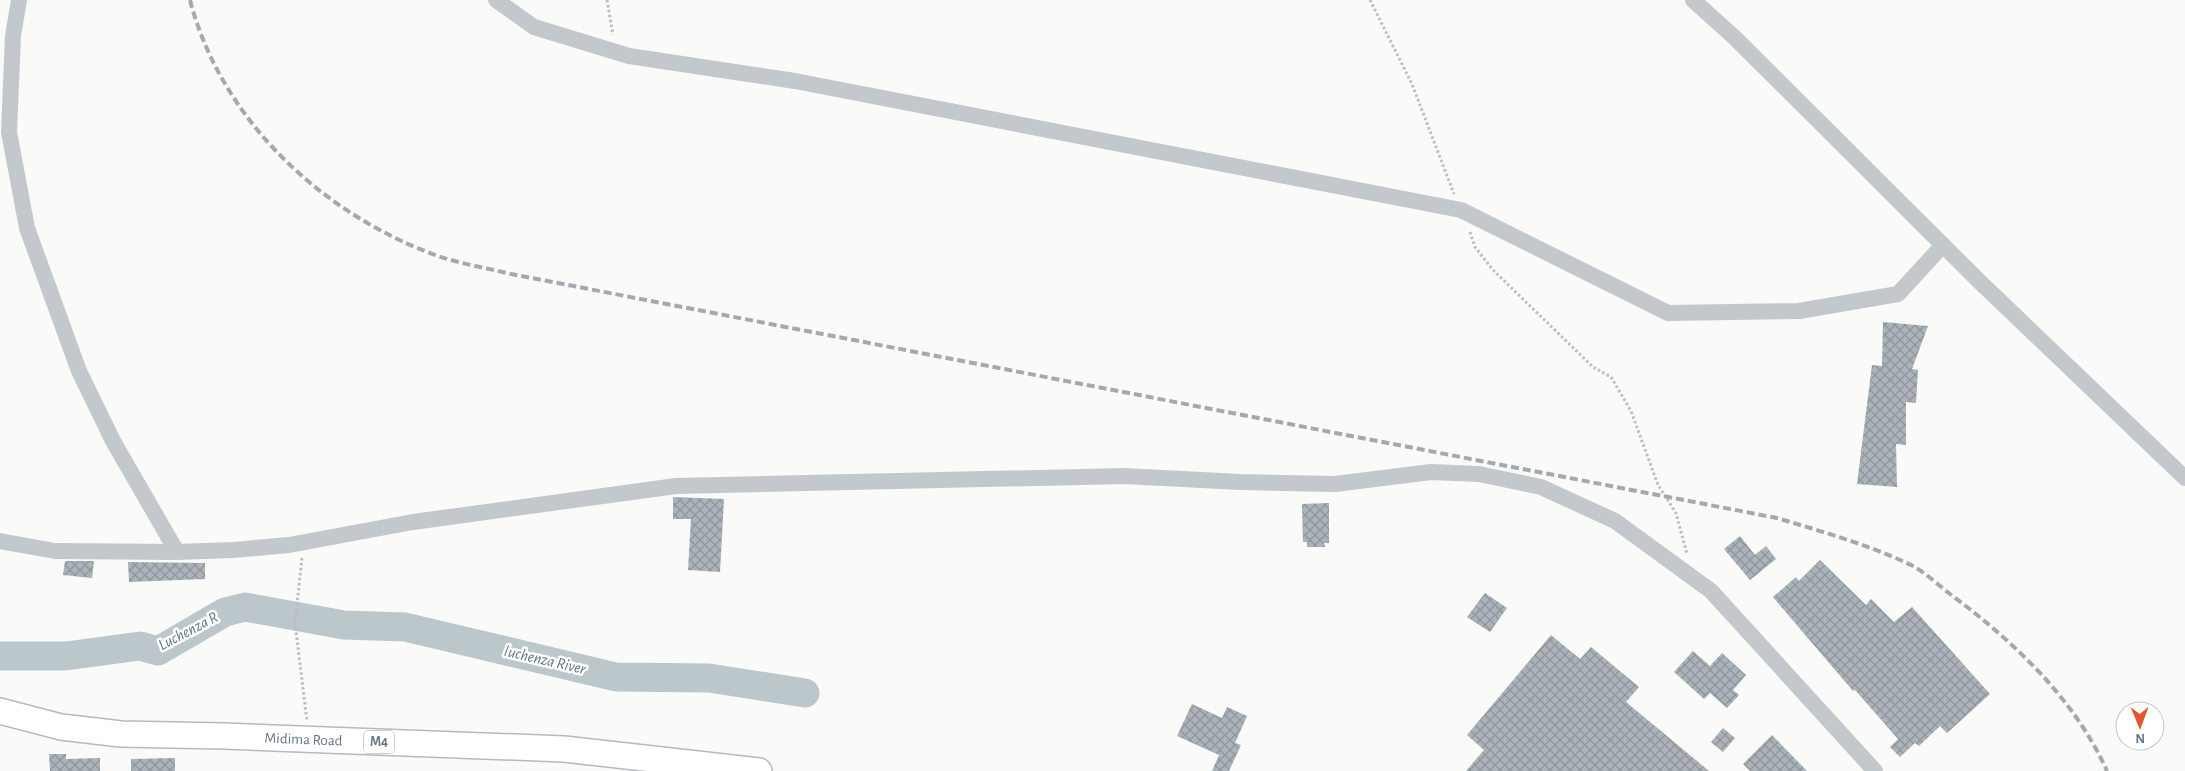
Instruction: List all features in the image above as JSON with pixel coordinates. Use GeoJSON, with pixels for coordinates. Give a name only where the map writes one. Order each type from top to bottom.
{"type":"FeatureCollection","features":[{"type":"Feature","properties":{"kind":"main road","name":"Midima Road"},"geometry":{"type":"LineString","coordinates":[[0,711],[61,726],[121,734],[564,749],[759,771]]}},
{"type":"Feature","properties":{"kind":"street"},"geometry":{"type":"LineString","coordinates":[[19,0],[13,36],[9,132],[27,228],[79,371],[113,441],[177,552]]}},
{"type":"Feature","properties":{"kind":"street"},"geometry":{"type":"LineString","coordinates":[[496,0],[534,27],[616,53],[795,81],[1461,210],[1668,313],[1799,311],[1898,294],[1944,245]]}},
{"type":"Feature","properties":{"kind":"street"},"geometry":{"type":"LineString","coordinates":[[1693,0],[2185,478]]}},
{"type":"Feature","properties":{"kind":"street"},"geometry":{"type":"LineString","coordinates":[[0,541],[55,551],[177,552],[233,550],[305,542],[413,522],[676,486],[1124,476],[1240,482],[1335,484],[1431,472],[1479,474],[1541,487],[1615,521],[1711,591],[1875,771]]}},
{"type":"Feature","properties":{"kind":"path"},"geometry":{"type":"LineString","coordinates":[[607,0],[616,53]]}},
{"type":"Feature","properties":{"kind":"path"},"geometry":{"type":"LineString","coordinates":[[1370,0],[1412,84],[1475,246],[1493,270],[1593,367],[1611,377],[1632,411],[1658,485],[1676,513],[1686,551],[1691,559]]}},
{"type":"Feature","properties":{"kind":"path"},"geometry":{"type":"LineString","coordinates":[[305,542],[295,623],[309,739]]}},
{"type":"Feature","properties":{"kind":"building"},"geometry":{"type":"Polygon","coordinates":[[[1883,322],[1928,326],[1912,369],[1918,370],[1916,403],[1906,402],[1906,445],[1896,444],[1897,487],[1857,484],[1872,365],[1882,366],[1883,322]]]}},
{"type":"Feature","properties":{"kind":"building"},"geometry":{"type":"Polygon","coordinates":[[[673,497],[724,499],[720,572],[688,570],[691,519],[673,519],[673,497]]]}},
{"type":"Feature","properties":{"kind":"building"},"geometry":{"type":"Polygon","coordinates":[[[1329,503],[1329,543],[1324,543],[1325,547],[1307,547],[1307,542],[1303,542],[1302,504],[1329,503]]]}},
{"type":"Feature","properties":{"kind":"building"},"geometry":{"type":"Polygon","coordinates":[[[1740,536],[1755,555],[1766,546],[1776,559],[1750,580],[1724,549],[1740,536]]]}},
{"type":"Feature","properties":{"kind":"building"},"geometry":{"type":"Polygon","coordinates":[[[1820,560],[1866,605],[1871,599],[1894,622],[1912,607],[1990,694],[1947,733],[1940,726],[1919,746],[1915,743],[1900,757],[1890,747],[1898,739],[1855,690],[1853,691],[1773,597],[1796,577],[1799,581],[1820,560]]]}},
{"type":"Feature","properties":{"kind":"building"},"geometry":{"type":"Polygon","coordinates":[[[65,561],[94,561],[92,578],[63,575],[65,561]]]}},
{"type":"Feature","properties":{"kind":"building"},"geometry":{"type":"Polygon","coordinates":[[[128,562],[205,563],[205,579],[129,582],[128,562]]]}},
{"type":"Feature","properties":{"kind":"building"},"geometry":{"type":"Polygon","coordinates":[[[1485,593],[1507,608],[1490,632],[1467,617],[1485,593]]]}},
{"type":"Feature","properties":{"kind":"building"},"geometry":{"type":"Polygon","coordinates":[[[1551,635],[1580,659],[1591,647],[1639,687],[1626,702],[1709,771],[1466,771],[1484,750],[1467,735],[1551,635]]]}},
{"type":"Feature","properties":{"kind":"building"},"geometry":{"type":"Polygon","coordinates":[[[1693,651],[1710,666],[1722,653],[1746,675],[1733,690],[1739,695],[1727,708],[1710,693],[1704,699],[1674,672],[1693,651]]]}},
{"type":"Feature","properties":{"kind":"building"},"geometry":{"type":"Polygon","coordinates":[[[1192,704],[1222,718],[1227,707],[1247,716],[1235,743],[1241,745],[1229,771],[1212,771],[1219,755],[1177,736],[1192,704]]]}},
{"type":"Feature","properties":{"kind":"building"},"geometry":{"type":"Polygon","coordinates":[[[1723,728],[1735,738],[1723,752],[1711,742],[1723,728]]]}},
{"type":"Feature","properties":{"kind":"building"},"geometry":{"type":"Polygon","coordinates":[[[1772,735],[1807,771],[1750,771],[1743,764],[1772,735]]]}},
{"type":"Feature","properties":{"kind":"building"},"geometry":{"type":"Polygon","coordinates":[[[49,754],[66,754],[66,759],[100,758],[100,771],[50,771],[49,754]]]}},
{"type":"Feature","properties":{"kind":"building"},"geometry":{"type":"Polygon","coordinates":[[[175,758],[175,771],[131,771],[131,759],[175,758]]]}},
{"type":"Feature","properties":{"kind":"waterway","name":"luchenza River"},"geometry":{"type":"LineString","coordinates":[[0,656],[66,656],[140,646],[158,651],[225,612],[245,607],[344,625],[405,627],[616,677],[709,678],[805,693]]}},
{"type":"Feature","properties":{"kind":"railway"},"geometry":{"type":"LineString","coordinates":[[190,0],[205,44],[226,85],[252,123],[282,158],[317,189],[355,216],[396,238],[438,256],[511,274],[1777,518],[1812,528],[1863,545],[1913,566],[1973,612],[2018,651],[2060,695],[2078,719],[2107,771]]}},
{"type":"Feature","properties":{"kind":"water label","name":"Luchenza R"},"geometry":{"type":"Point","coordinates":[188,631]}}]}
